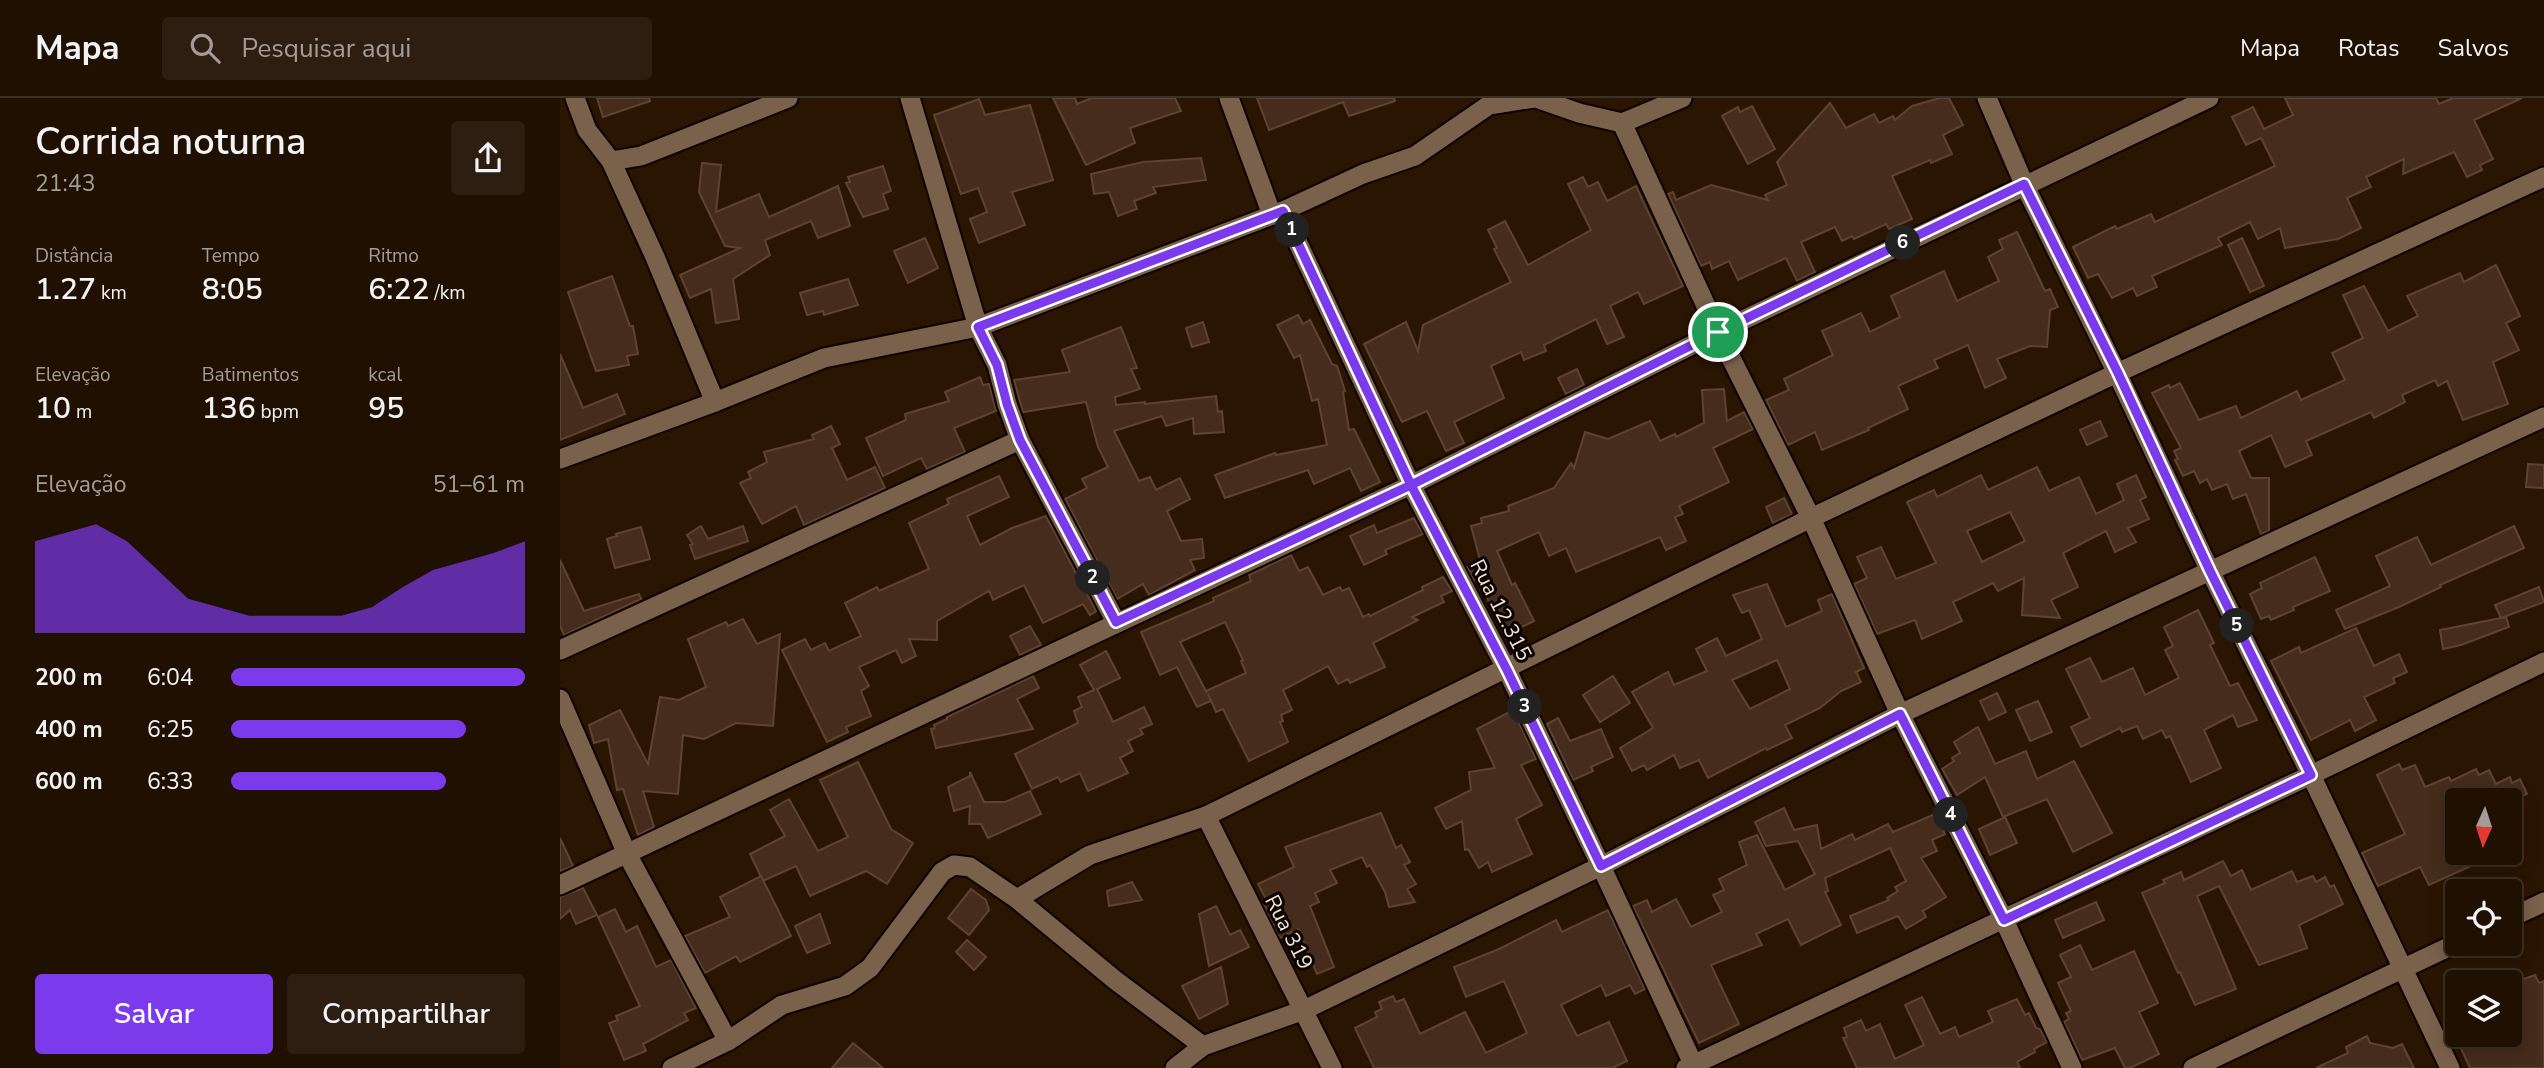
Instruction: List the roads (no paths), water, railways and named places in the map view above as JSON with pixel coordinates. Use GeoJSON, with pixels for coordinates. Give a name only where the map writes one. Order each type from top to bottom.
{"type":"FeatureCollection","features":[{"type":"Feature","properties":{"kind":"street"},"geometry":{"type":"LineString","coordinates":[[575,98],[586,130],[611,161],[655,257],[715,402]]}},
{"type":"Feature","properties":{"kind":"street"},"geometry":{"type":"LineString","coordinates":[[611,161],[641,156],[788,98]]}},
{"type":"Feature","properties":{"kind":"street"},"geometry":{"type":"LineString","coordinates":[[909,98],[978,327],[997,365],[1020,440],[1116,622]]}},
{"type":"Feature","properties":{"kind":"street","name":"Rua 12.315"},"geometry":{"type":"LineString","coordinates":[[1229,98],[1278,213],[1411,485],[1507,670],[1601,866],[1692,1067]]}},
{"type":"Feature","properties":{"kind":"street"},"geometry":{"type":"LineString","coordinates":[[560,459],[715,402],[824,358],[978,327],[1278,213],[1363,174],[1415,156],[1489,105],[1535,98],[1622,124],[1682,98]]}},
{"type":"Feature","properties":{"kind":"street"},"geometry":{"type":"LineString","coordinates":[[1987,98],[2024,184],[2118,373],[2210,571],[2311,775],[2450,1068]]}},
{"type":"Feature","properties":{"kind":"street"},"geometry":{"type":"LineString","coordinates":[[560,885],[1411,485],[1718,332],[2209,98]]}},
{"type":"Feature","properties":{"kind":"street"},"geometry":{"type":"LineString","coordinates":[[1622,124],[1718,332],[1811,518],[1900,714],[2004,920],[2072,1068]]}},
{"type":"Feature","properties":{"kind":"street"},"geometry":{"type":"LineString","coordinates":[[1017,899],[1090,855],[1206,816],[1811,518],[2544,177]]}},
{"type":"Feature","properties":{"kind":"street"},"geometry":{"type":"LineString","coordinates":[[1175,1068],[1203,1046],[1304,1010],[1601,866],[1900,714],[2544,417]]}},
{"type":"Feature","properties":{"kind":"street"},"geometry":{"type":"LineString","coordinates":[[560,650],[1020,440]]}},
{"type":"Feature","properties":{"kind":"street"},"geometry":{"type":"LineString","coordinates":[[1692,1067],[2544,662]]}},
{"type":"Feature","properties":{"kind":"street"},"geometry":{"type":"LineString","coordinates":[[560,699],[626,855],[728,1041]]}},
{"type":"Feature","properties":{"kind":"street","name":"Rua 319"},"geometry":{"type":"LineString","coordinates":[[1206,816],[1332,1068]]}},
{"type":"Feature","properties":{"kind":"street"},"geometry":{"type":"LineString","coordinates":[[672,1068],[728,1041],[782,1005],[845,986],[870,968],[942,872],[954,865],[970,867],[1017,899],[1115,980],[1203,1046]]}},
{"type":"Feature","properties":{"kind":"street"},"geometry":{"type":"LineString","coordinates":[[2522,912],[2544,902]]}},
{"type":"Feature","properties":{"kind":"street"},"geometry":{"type":"LineString","coordinates":[[2193,1068],[2445,949]]}}]}
